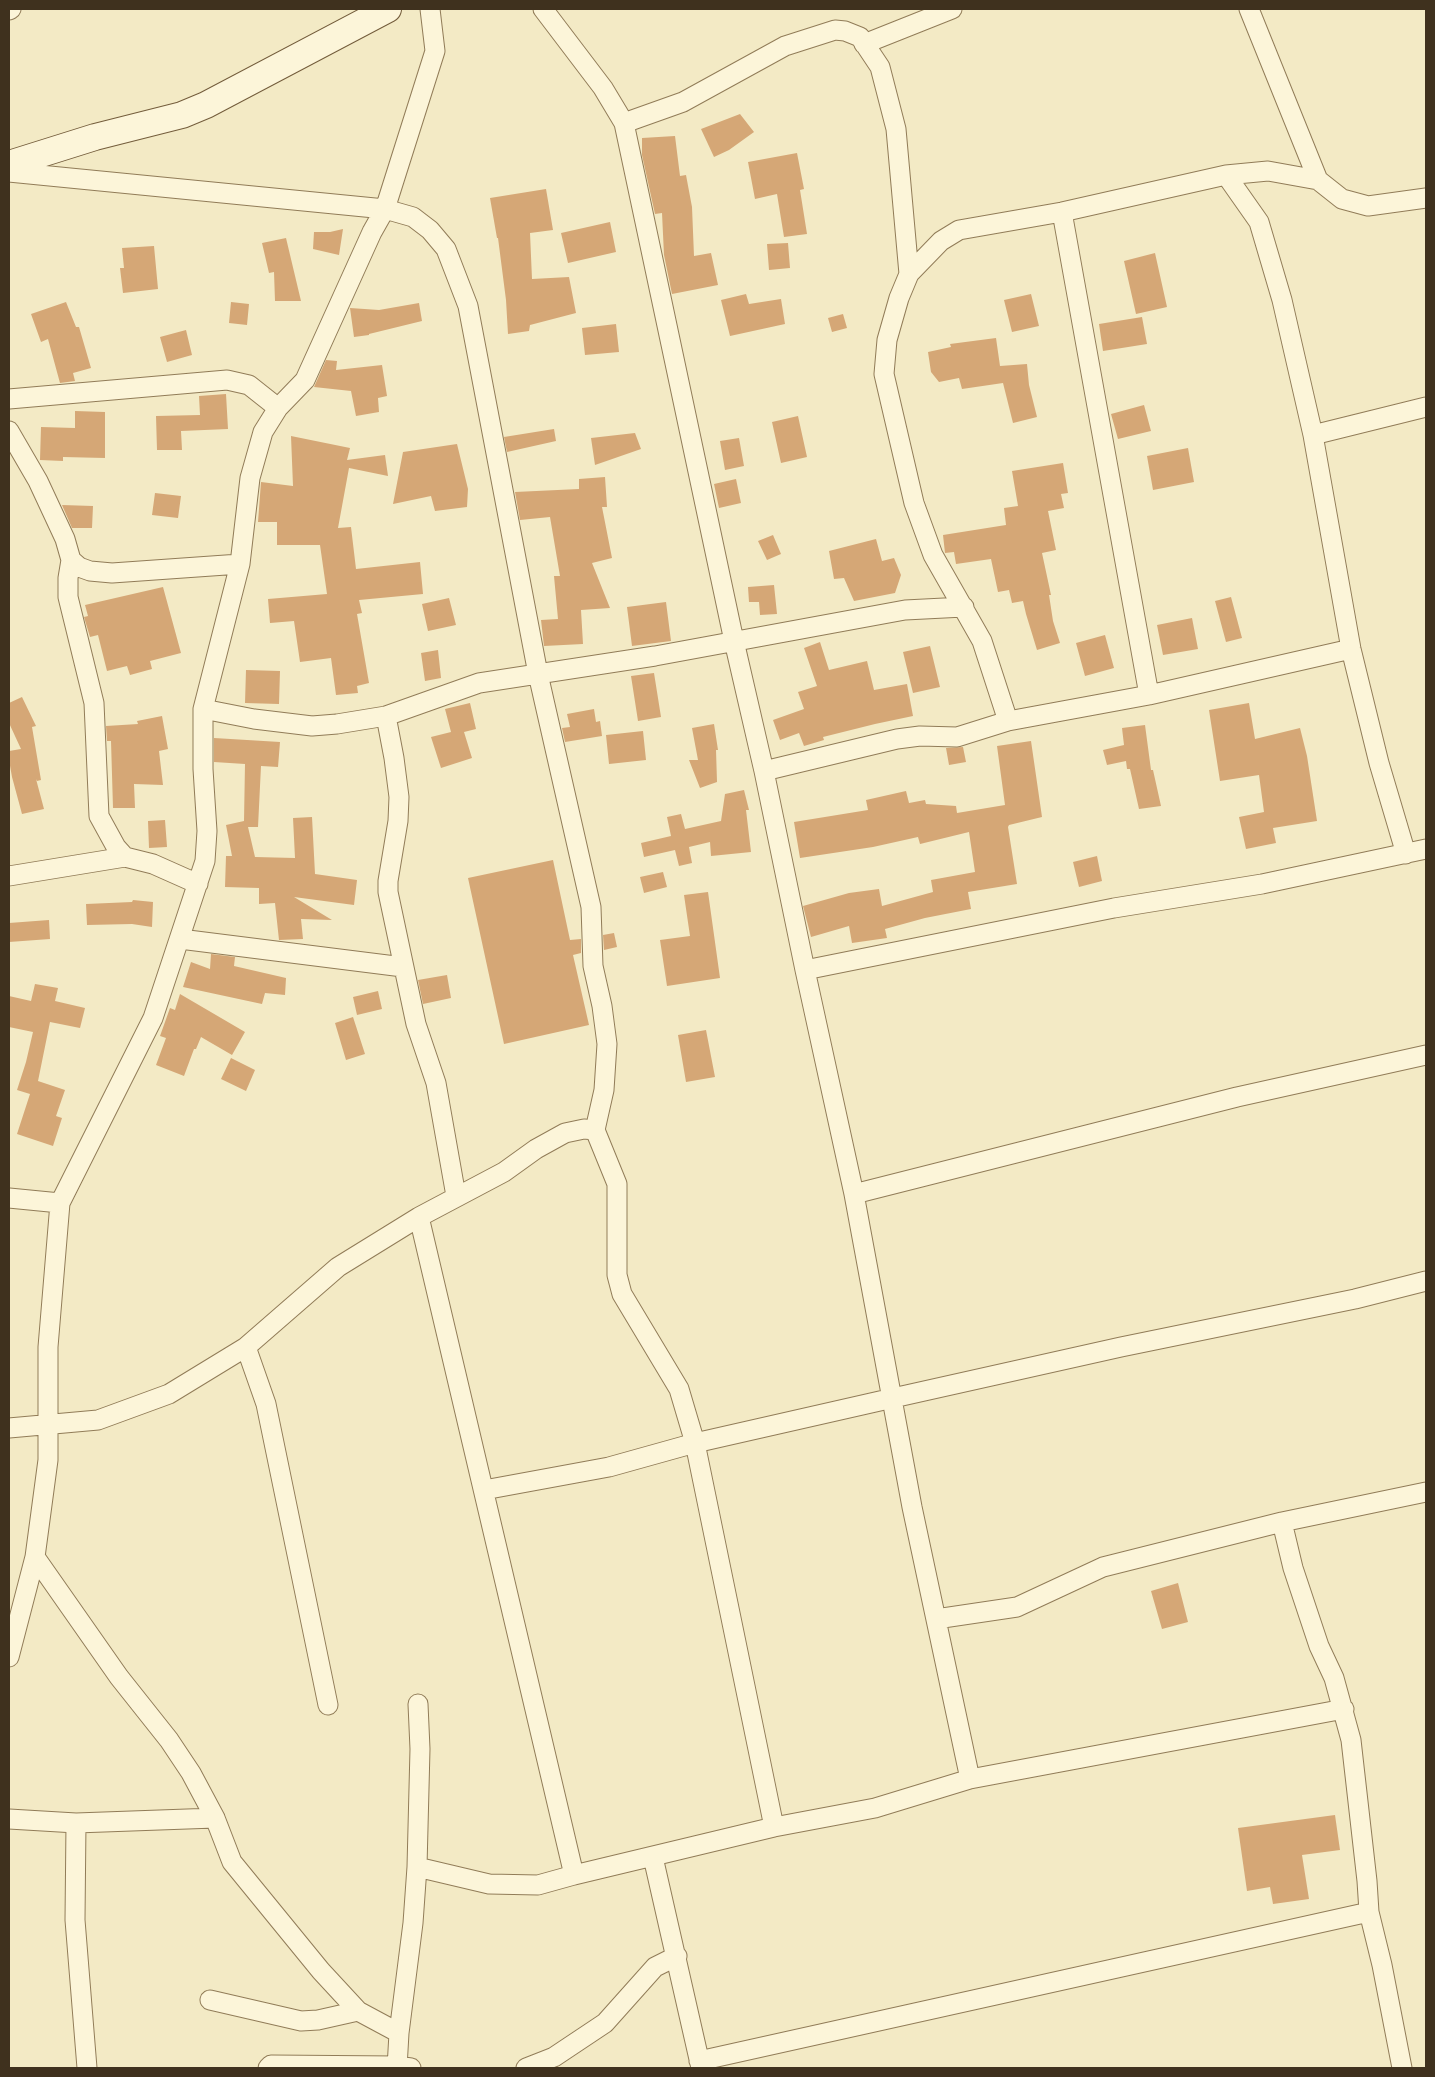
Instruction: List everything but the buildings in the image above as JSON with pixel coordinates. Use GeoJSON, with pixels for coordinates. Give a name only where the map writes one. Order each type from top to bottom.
{"type":"FeatureCollection","features":[{"type":"Feature","properties":{"kind":"street"},"geometry":{"type":"LineString","coordinates":[[9,164],[95,137],[182,115],[206,105],[388,9]]}},
{"type":"Feature","properties":{"kind":"street"},"geometry":{"type":"LineString","coordinates":[[9,1657],[35,1557],[48,1460],[48,1348],[60,1203],[152,1018],[198,884],[205,861],[207,831],[203,769],[203,709],[240,564],[250,478],[263,432],[278,408],[305,380],[372,232],[385,209],[435,51],[430,9]]}},
{"type":"Feature","properties":{"kind":"street"},"geometry":{"type":"LineString","coordinates":[[543,9],[603,88],[624,123],[854,1194],[912,1507],[970,1779]]}},
{"type":"Feature","properties":{"kind":"street"},"geometry":{"type":"LineString","coordinates":[[864,44],[952,9]]}},
{"type":"Feature","properties":{"kind":"street"},"geometry":{"type":"LineString","coordinates":[[1249,9],[1318,180]]}},
{"type":"Feature","properties":{"kind":"street"},"geometry":{"type":"LineString","coordinates":[[624,123],[683,102],[785,46],[834,30],[846,31],[860,38],[880,67],[896,129],[909,274]]}},
{"type":"Feature","properties":{"kind":"street"},"geometry":{"type":"LineString","coordinates":[[1008,721],[982,641],[933,556],[914,503],[884,374],[887,340],[899,298],[909,274],[941,241],[959,230],[1062,212],[1226,175],[1268,171],[1318,180],[1342,199],[1368,206],[1426,198]]}},
{"type":"Feature","properties":{"kind":"street"},"geometry":{"type":"LineString","coordinates":[[9,172],[385,209],[413,218],[430,230],[446,249],[468,306],[538,674],[591,907],[593,966],[602,1006],[607,1044],[604,1090],[594,1130],[617,1184],[617,1275],[622,1294],[679,1389],[694,1443],[774,1827]]}},
{"type":"Feature","properties":{"kind":"street"},"geometry":{"type":"LineString","coordinates":[[1226,175],[1252,210],[1265,236],[1314,435],[1351,649],[1379,763],[1406,854]]}},
{"type":"Feature","properties":{"kind":"street"},"geometry":{"type":"LineString","coordinates":[[1062,212],[1149,695]]}},
{"type":"Feature","properties":{"kind":"street"},"geometry":{"type":"LineString","coordinates":[[9,399],[228,380],[249,385],[278,408]]}},
{"type":"Feature","properties":{"kind":"street"},"geometry":{"type":"LineString","coordinates":[[1314,435],[1426,407]]}},
{"type":"Feature","properties":{"kind":"street"},"geometry":{"type":"LineString","coordinates":[[9,431],[38,481],[65,539],[71,560],[68,578],[68,597],[94,703],[99,816],[116,847],[125,858]]}},
{"type":"Feature","properties":{"kind":"street"},"geometry":{"type":"LineString","coordinates":[[71,560],[79,568],[112,573],[240,564]]}},
{"type":"Feature","properties":{"kind":"street"},"geometry":{"type":"LineString","coordinates":[[203,709],[254,719],[312,726],[386,716],[479,683],[734,641],[905,610],[964,607]]}},
{"type":"Feature","properties":{"kind":"street"},"geometry":{"type":"LineString","coordinates":[[764,771],[897,738],[920,736],[957,737],[1008,721],[1149,695],[1351,649]]}},
{"type":"Feature","properties":{"kind":"street"},"geometry":{"type":"LineString","coordinates":[[386,716],[399,797],[398,821],[388,881],[403,967],[416,1024],[436,1083],[456,1196]]}},
{"type":"Feature","properties":{"kind":"street"},"geometry":{"type":"LineString","coordinates":[[805,970],[1114,908],[1262,884],[1426,849]]}},
{"type":"Feature","properties":{"kind":"street"},"geometry":{"type":"LineString","coordinates":[[9,876],[125,858],[152,864],[198,884]]}},
{"type":"Feature","properties":{"kind":"street"},"geometry":{"type":"LineString","coordinates":[[180,939],[403,967]]}},
{"type":"Feature","properties":{"kind":"street"},"geometry":{"type":"LineString","coordinates":[[854,1194],[1237,1097],[1426,1055]]}},
{"type":"Feature","properties":{"kind":"street"},"geometry":{"type":"LineString","coordinates":[[9,1428],[98,1420],[124,1413],[169,1394],[246,1347],[338,1267],[419,1216],[504,1172],[536,1149],[566,1133],[584,1129],[594,1130]]}},
{"type":"Feature","properties":{"kind":"street"},"geometry":{"type":"LineString","coordinates":[[9,1198],[60,1203]]}},
{"type":"Feature","properties":{"kind":"street"},"geometry":{"type":"LineString","coordinates":[[419,1216],[574,1875]]}},
{"type":"Feature","properties":{"kind":"street"},"geometry":{"type":"LineString","coordinates":[[484,1490],[609,1467],[694,1443],[1121,1347],[1355,1299],[1426,1281]]}},
{"type":"Feature","properties":{"kind":"street"},"geometry":{"type":"LineString","coordinates":[[246,1347],[266,1404],[328,1705]]}},
{"type":"Feature","properties":{"kind":"street"},"geometry":{"type":"LineString","coordinates":[[936,1620],[1017,1607],[1103,1567],[1282,1522],[1426,1492]]}},
{"type":"Feature","properties":{"kind":"street"},"geometry":{"type":"LineString","coordinates":[[1282,1522],[1293,1568],[1319,1646],[1334,1678],[1351,1740],[1368,1881],[1369,1912],[1382,1965],[1402,2068]]}},
{"type":"Feature","properties":{"kind":"street"},"geometry":{"type":"LineString","coordinates":[[35,1557],[191,1773],[215,1818],[232,1862],[321,1971],[358,2011],[399,2033]]}},
{"type":"Feature","properties":{"kind":"street"},"geometry":{"type":"LineString","coordinates":[[268,2068],[271,2065],[402,2067],[399,2033],[418,1867],[420,1749],[418,1704]]}},
{"type":"Feature","properties":{"kind":"street"},"geometry":{"type":"LineString","coordinates":[[418,1867],[489,1884],[538,1885],[774,1827],[875,1808],[970,1779],[1344,1709]]}},
{"type":"Feature","properties":{"kind":"street"},"geometry":{"type":"LineString","coordinates":[[9,1819],[76,1823],[215,1818]]}},
{"type":"Feature","properties":{"kind":"street"},"geometry":{"type":"LineString","coordinates":[[76,1823],[75,1920],[87,2068]]}},
{"type":"Feature","properties":{"kind":"street"},"geometry":{"type":"LineString","coordinates":[[653,1857],[677,1956],[700,2065],[1369,1912]]}},
{"type":"Feature","properties":{"kind":"street"},"geometry":{"type":"LineString","coordinates":[[526,2068],[554,2057],[606,2022],[655,1967],[677,1956]]}},
{"type":"Feature","properties":{"kind":"street"},"geometry":{"type":"LineString","coordinates":[[210,2000],[301,2021],[318,2020],[358,2011]]}}]}
